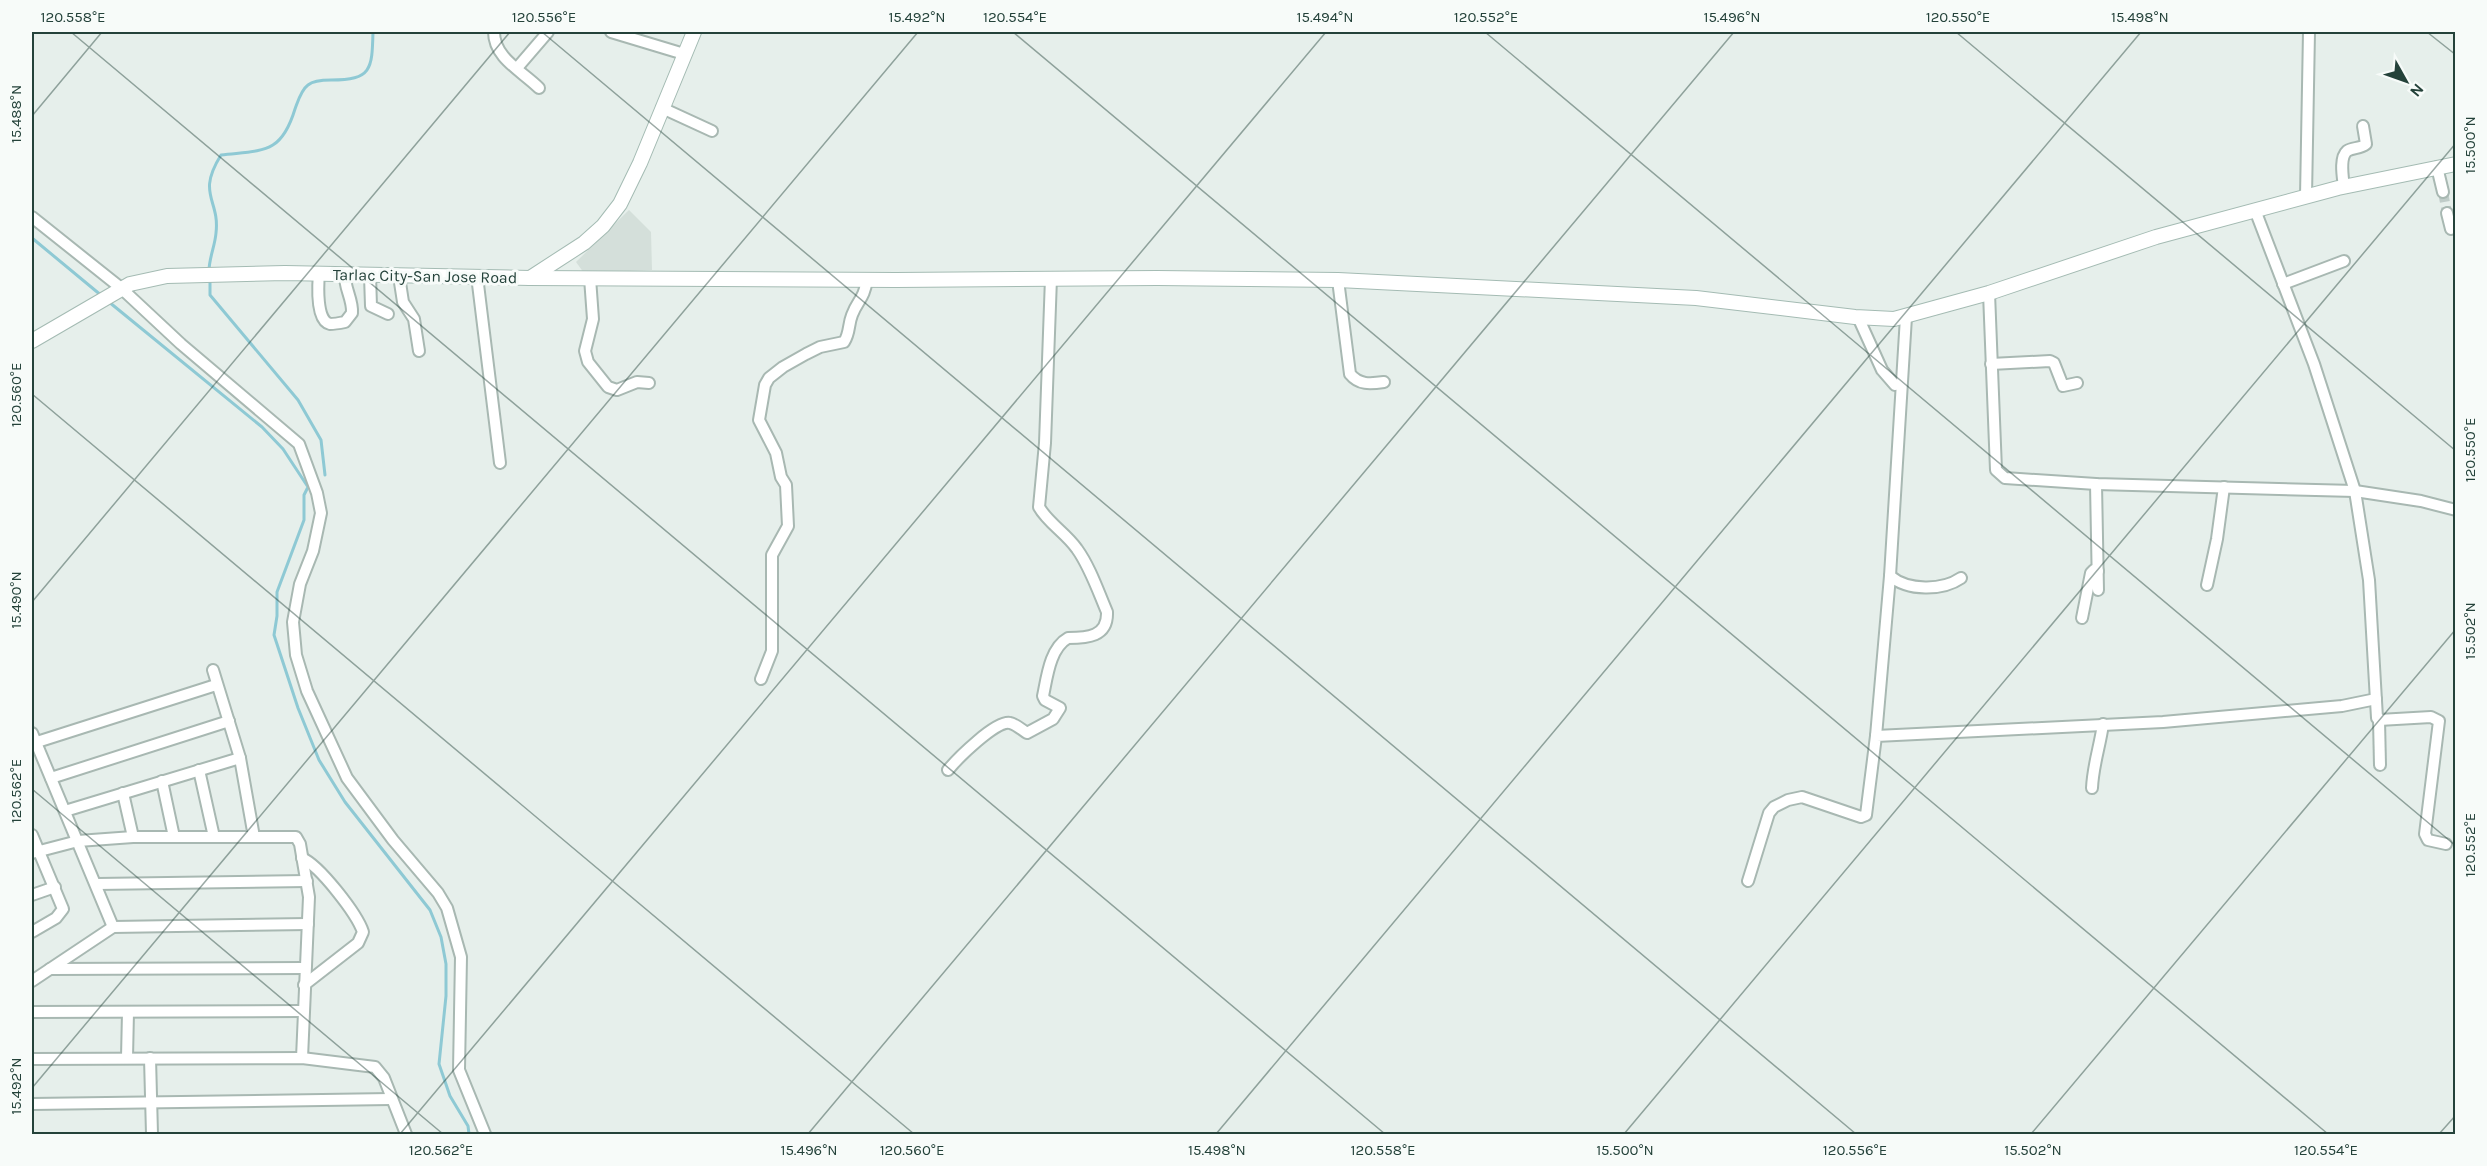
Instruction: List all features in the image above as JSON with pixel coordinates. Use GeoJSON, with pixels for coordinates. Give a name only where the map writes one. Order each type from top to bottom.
{"type":"FeatureCollection","features":[{"type":"Feature","properties":{"kind":"street"},"geometry":{"type":"LineString","coordinates":[[494,32],[494,43],[499,52],[539,88]]}},
{"type":"Feature","properties":{"kind":"street"},"geometry":{"type":"LineString","coordinates":[[517,68],[549,32]]}},
{"type":"Feature","properties":{"kind":"street"},"geometry":{"type":"LineString","coordinates":[[611,32],[684,54]]}},
{"type":"Feature","properties":{"kind":"street","name":"Tarlac City-San Jose Road"},"geometry":{"type":"LineString","coordinates":[[32,341],[118,290],[138,281],[167,276],[227,273],[319,273],[530,278],[584,243],[603,226],[620,204],[694,32]]}},
{"type":"Feature","properties":{"kind":"street"},"geometry":{"type":"LineString","coordinates":[[2306,196],[2309,32]]}},
{"type":"Feature","properties":{"kind":"street"},"geometry":{"type":"LineString","coordinates":[[662,108],[712,131]]}},
{"type":"Feature","properties":{"kind":"street"},"geometry":{"type":"LineString","coordinates":[[2344,187],[2344,156],[2347,151],[2364,146],[2363,126]]}},
{"type":"Feature","properties":{"kind":"street"},"geometry":{"type":"LineString","coordinates":[[530,278],[1338,280],[1696,298],[1881,319],[1906,317],[1989,293],[2156,237],[2306,196],[2456,164]]}},
{"type":"Feature","properties":{"kind":"street"},"geometry":{"type":"LineString","coordinates":[[2437,167],[2443,192]]}},
{"type":"Feature","properties":{"kind":"street"},"geometry":{"type":"LineString","coordinates":[[2255,210],[2314,364],[2355,491],[2369,580],[2380,765]]}},
{"type":"Feature","properties":{"kind":"street"},"geometry":{"type":"LineString","coordinates":[[2447,213],[2451,229]]}},
{"type":"Feature","properties":{"kind":"street"},"geometry":{"type":"LineString","coordinates":[[32,217],[290,435],[303,452],[321,513],[313,551],[300,584],[293,622],[296,655],[312,701],[347,778],[361,799],[438,893],[447,908],[461,957],[459,1070],[485,1134]]}},
{"type":"Feature","properties":{"kind":"street"},"geometry":{"type":"LineString","coordinates":[[2283,284],[2344,261]]}},
{"type":"Feature","properties":{"kind":"street"},"geometry":{"type":"LineString","coordinates":[[319,273],[319,303],[322,318],[332,324],[345,322],[352,313],[351,302],[345,290],[345,274]]}},
{"type":"Feature","properties":{"kind":"street"},"geometry":{"type":"LineString","coordinates":[[370,275],[371,306],[388,314]]}},
{"type":"Feature","properties":{"kind":"street"},"geometry":{"type":"LineString","coordinates":[[399,276],[403,302],[414,319],[419,351]]}},
{"type":"Feature","properties":{"kind":"street"},"geometry":{"type":"LineString","coordinates":[[477,276],[500,463]]}},
{"type":"Feature","properties":{"kind":"street"},"geometry":{"type":"LineString","coordinates":[[590,278],[592,320],[585,351],[588,362],[609,387],[618,390],[637,382],[649,383]]}},
{"type":"Feature","properties":{"kind":"street"},"geometry":{"type":"LineString","coordinates":[[948,770],[975,743],[1005,723],[1012,723],[1027,733],[1053,719],[1060,708],[1045,700],[1043,696],[1050,665],[1060,645],[1068,638],[1095,636],[1103,630],[1108,620],[1107,612],[1078,550],[1061,529],[1044,516],[1040,507],[1046,443],[1051,278]]}},
{"type":"Feature","properties":{"kind":"street"},"geometry":{"type":"LineString","coordinates":[[761,679],[772,651],[772,555],[788,525],[786,485],[776,453],[759,420],[765,385],[769,378],[783,367],[806,354],[819,347],[844,342],[849,335],[853,312],[864,295],[867,279]]}},
{"type":"Feature","properties":{"kind":"street"},"geometry":{"type":"LineString","coordinates":[[1338,280],[1350,374],[1355,380],[1366,384],[1384,382]]}},
{"type":"Feature","properties":{"kind":"street"},"geometry":{"type":"LineString","coordinates":[[1989,293],[1996,470],[2009,479],[2096,484],[2355,491],[2421,501],[2456,510]]}},
{"type":"Feature","properties":{"kind":"street"},"geometry":{"type":"LineString","coordinates":[[1858,317],[1882,370],[1894,385]]}},
{"type":"Feature","properties":{"kind":"street"},"geometry":{"type":"LineString","coordinates":[[1748,881],[1769,813],[1774,807],[1802,797],[1861,817],[1866,815],[1876,736],[1890,576],[1906,317]]}},
{"type":"Feature","properties":{"kind":"street"},"geometry":{"type":"LineString","coordinates":[[1991,364],[2050,361],[2054,363],[2064,386],[2077,383]]}},
{"type":"Feature","properties":{"kind":"street"},"geometry":{"type":"LineString","coordinates":[[2096,484],[2098,590]]}},
{"type":"Feature","properties":{"kind":"street"},"geometry":{"type":"LineString","coordinates":[[2207,585],[2217,539],[2224,487]]}},
{"type":"Feature","properties":{"kind":"street"},"geometry":{"type":"LineString","coordinates":[[2082,618],[2091,573],[2098,570]]}},
{"type":"Feature","properties":{"kind":"street"},"geometry":{"type":"LineString","coordinates":[[1890,576],[1899,583],[1922,587],[1942,587],[1961,578]]}},
{"type":"Feature","properties":{"kind":"street"},"geometry":{"type":"LineString","coordinates":[[213,670],[240,758],[254,837]]}},
{"type":"Feature","properties":{"kind":"street"},"geometry":{"type":"LineString","coordinates":[[113,927],[97,884],[34,738],[216,685]]}},
{"type":"Feature","properties":{"kind":"street"},"geometry":{"type":"LineString","coordinates":[[1876,736],[2223,717],[2342,706],[2376,699]]}},
{"type":"Feature","properties":{"kind":"street"},"geometry":{"type":"LineString","coordinates":[[2379,720],[2431,717],[2439,721],[2425,834],[2428,840],[2446,844]]}},
{"type":"Feature","properties":{"kind":"street"},"geometry":{"type":"LineString","coordinates":[[51,778],[230,721]]}},
{"type":"Feature","properties":{"kind":"street"},"geometry":{"type":"LineString","coordinates":[[2092,788],[2093,765],[2101,743],[2103,724]]}},
{"type":"Feature","properties":{"kind":"street"},"geometry":{"type":"LineString","coordinates":[[65,811],[240,758]]}},
{"type":"Feature","properties":{"kind":"street"},"geometry":{"type":"LineString","coordinates":[[199,770],[214,837]]}},
{"type":"Feature","properties":{"kind":"street"},"geometry":{"type":"LineString","coordinates":[[162,781],[174,837]]}},
{"type":"Feature","properties":{"kind":"street"},"geometry":{"type":"LineString","coordinates":[[123,793],[133,837]]}},
{"type":"Feature","properties":{"kind":"street"},"geometry":{"type":"LineString","coordinates":[[32,835],[35,852],[56,887],[63,911],[32,932]]}},
{"type":"Feature","properties":{"kind":"street"},"geometry":{"type":"LineString","coordinates":[[35,852],[78,841],[133,837],[296,837],[299,841],[309,897],[304,969],[302,1058]]}},
{"type":"Feature","properties":{"kind":"street"},"geometry":{"type":"LineString","coordinates":[[302,858],[313,865],[336,892],[357,918],[363,932],[358,943],[304,985]]}},
{"type":"Feature","properties":{"kind":"street"},"geometry":{"type":"LineString","coordinates":[[97,884],[306,881]]}},
{"type":"Feature","properties":{"kind":"street"},"geometry":{"type":"LineString","coordinates":[[32,895],[56,887]]}},
{"type":"Feature","properties":{"kind":"street"},"geometry":{"type":"LineString","coordinates":[[32,981],[113,927],[308,924]]}},
{"type":"Feature","properties":{"kind":"street"},"geometry":{"type":"LineString","coordinates":[[50,969],[304,969]]}},
{"type":"Feature","properties":{"kind":"street"},"geometry":{"type":"LineString","coordinates":[[32,1012],[303,1011]]}},
{"type":"Feature","properties":{"kind":"street"},"geometry":{"type":"LineString","coordinates":[[127,1058],[128,1012]]}},
{"type":"Feature","properties":{"kind":"street"},"geometry":{"type":"LineString","coordinates":[[150,1058],[153,1134]]}},
{"type":"Feature","properties":{"kind":"street"},"geometry":{"type":"LineString","coordinates":[[32,1059],[302,1058],[375,1067],[384,1078],[406,1134]]}},
{"type":"Feature","properties":{"kind":"street"},"geometry":{"type":"LineString","coordinates":[[32,1104],[391,1099]]}},
{"type":"Feature","properties":{"kind":"shaded area"},"geometry":{"type":"Polygon","coordinates":[[[629,210],[651,232],[652,270],[584,273],[576,262],[629,210]]]}},
{"type":"Feature","properties":{"kind":"waterway"},"geometry":{"type":"LineString","coordinates":[[209,271],[216,222],[209,188],[210,179],[221,155],[259,150],[277,142],[290,124],[299,99],[310,83],[355,78],[362,75],[370,63],[373,32]]}},
{"type":"Feature","properties":{"kind":"waterway"},"geometry":{"type":"LineString","coordinates":[[32,238],[102,296]]}},
{"type":"Feature","properties":{"kind":"waterway"},"geometry":{"type":"LineString","coordinates":[[210,278],[210,295],[298,400],[321,440],[325,475]]}},
{"type":"Feature","properties":{"kind":"waterway"},"geometry":{"type":"LineString","coordinates":[[109,302],[262,427],[283,449],[308,487],[304,495],[304,520],[277,592],[274,635],[298,708],[319,760],[345,802],[430,910],[441,937],[446,964],[446,996],[439,1064],[450,1096],[468,1126],[469,1134]]}},
{"type":"Feature","properties":{"kind":"tunnel"},"geometry":{"type":"LineString","coordinates":[[2443,192],[2447,213]]}}]}
